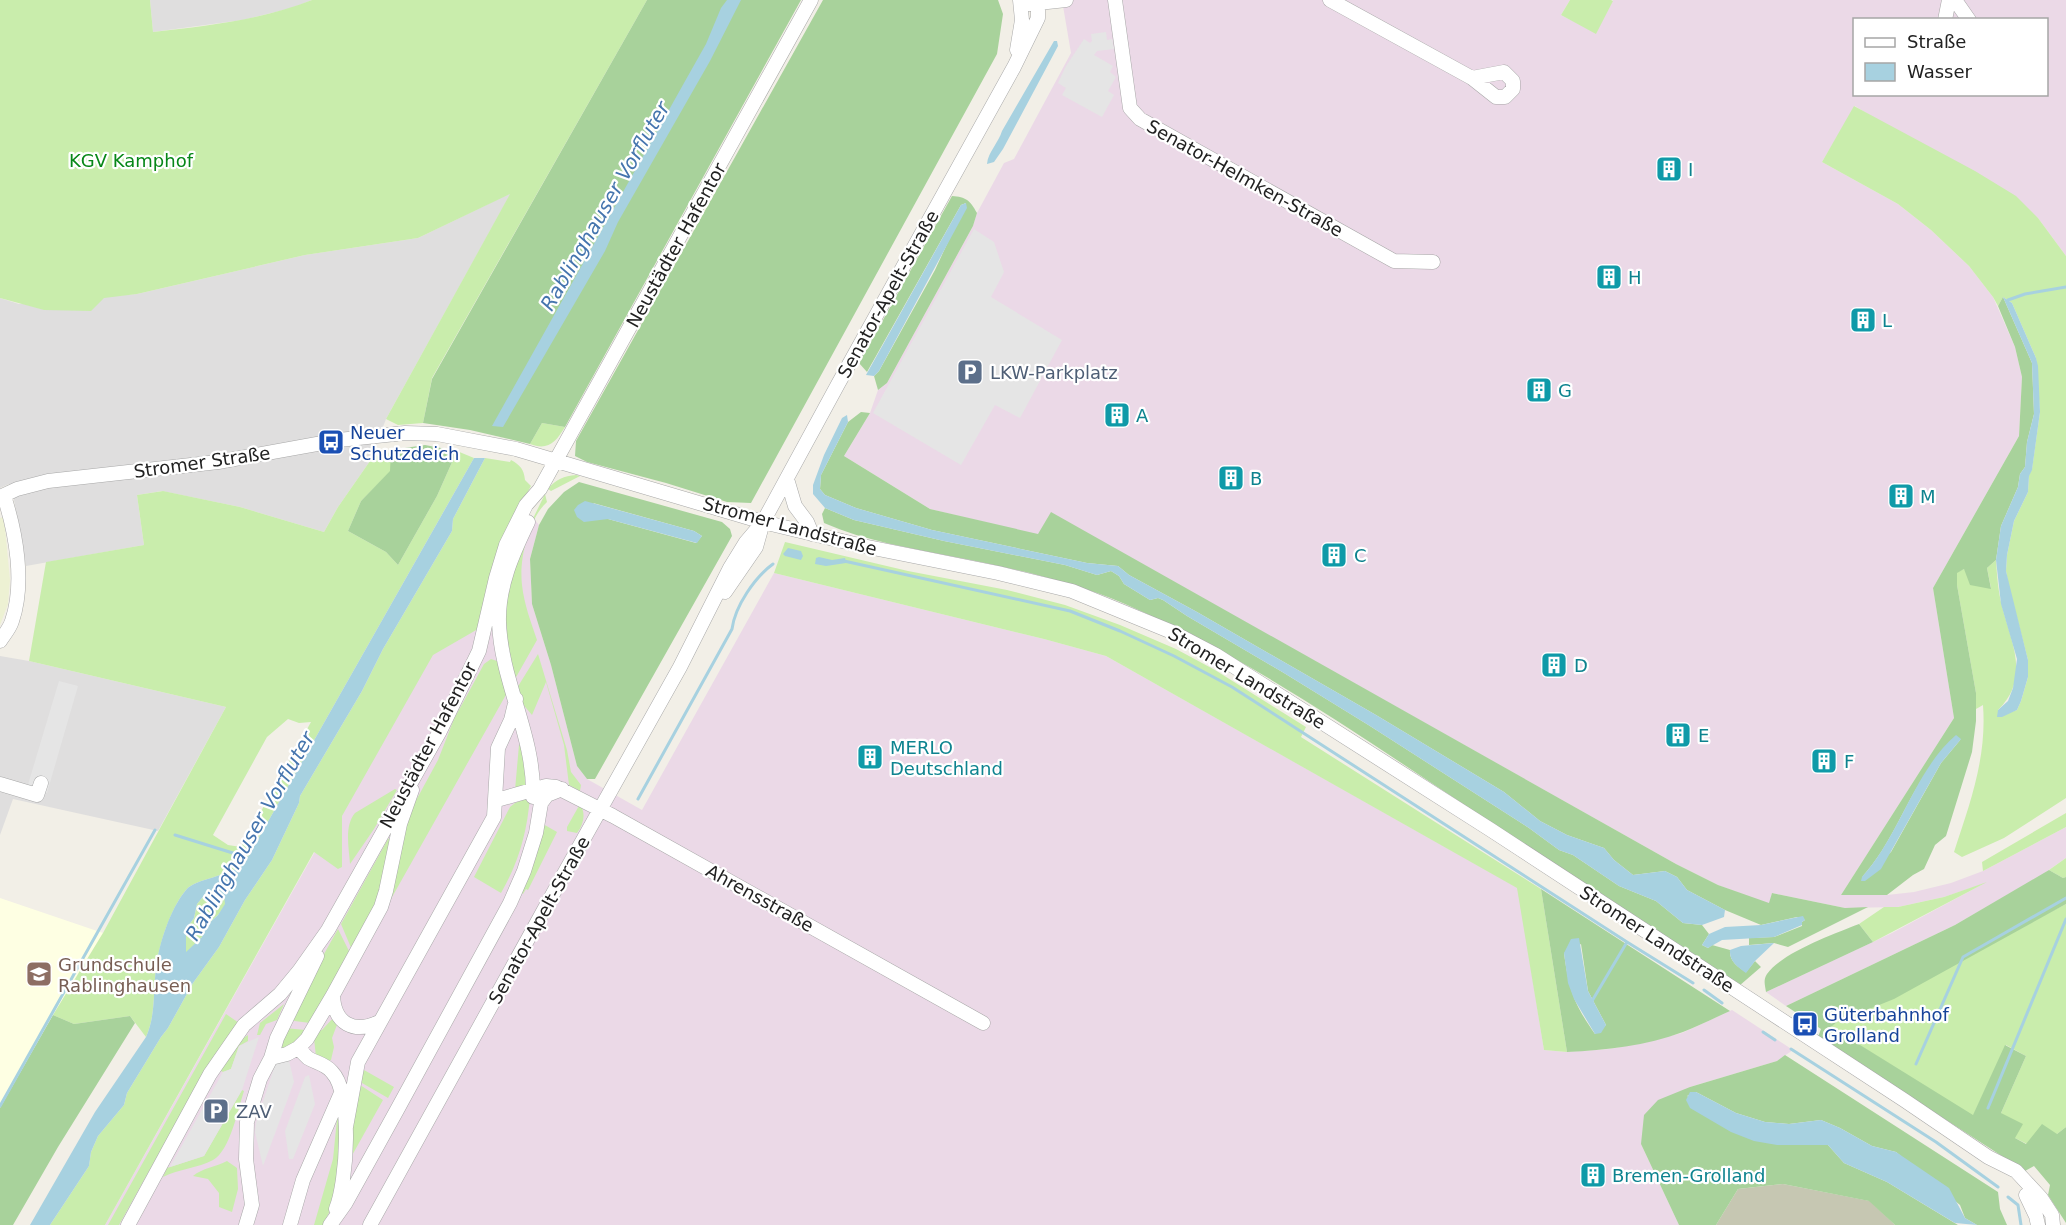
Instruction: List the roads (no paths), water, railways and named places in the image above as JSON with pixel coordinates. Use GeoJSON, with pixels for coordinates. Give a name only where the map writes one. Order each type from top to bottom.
{"type":"FeatureCollection","features":[{"type":"Feature","properties":{"kind":"street","name":"Neustädter Hafentor"},"geometry":{"type":"LineString","coordinates":[[328,930],[440,731],[478,651],[506,545],[526,505],[540,489],[556,461],[811,0]]}},
{"type":"Feature","properties":{"kind":"street"},"geometry":{"type":"LineString","coordinates":[[1020,2],[1066,0]]}},
{"type":"Feature","properties":{"kind":"street","name":"Senator-Helmken-Straße"},"geometry":{"type":"LineString","coordinates":[[1115,0],[1130,108],[1140,119],[1394,261],[1433,262]]}},
{"type":"Feature","properties":{"kind":"street"},"geometry":{"type":"LineString","coordinates":[[1330,0],[1472,78]]}},
{"type":"Feature","properties":{"kind":"street"},"geometry":{"type":"LineString","coordinates":[[1945,18],[1949,0]]}},
{"type":"Feature","properties":{"kind":"street"},"geometry":{"type":"LineString","coordinates":[[1955,0],[1968,18]]}},
{"type":"Feature","properties":{"kind":"street","name":"Senator-Apelt-Straße"},"geometry":{"type":"LineString","coordinates":[[370,1225],[708,615],[735,559],[763,522],[1014,67],[1038,18],[1038,1]]}},
{"type":"Feature","properties":{"kind":"street","name":"Senator-Apelt-Straße"},"geometry":{"type":"LineString","coordinates":[[1014,67],[1022,20],[1020,2]]}},
{"type":"Feature","properties":{"kind":"street","name":"Stromer Landstraße"},"geometry":{"type":"LineString","coordinates":[[405,433],[437,434],[472,439],[516,449],[763,522],[1072,591],[1180,636],[1260,682],[1491,830],[1988,1157],[2016,1171],[2041,1198],[2052,1215],[2052,1225]]}},
{"type":"Feature","properties":{"kind":"street","name":"Stromer Straße"},"geometry":{"type":"LineString","coordinates":[[2,496],[17,489],[48,481],[170,469],[339,440],[405,433]]}},
{"type":"Feature","properties":{"kind":"street"},"geometry":{"type":"LineString","coordinates":[[787,479],[795,506],[807,522],[812,534]]}},
{"type":"Feature","properties":{"kind":"street","name":"Neustädter Hafentor"},"geometry":{"type":"LineString","coordinates":[[530,849],[534,789],[529,752],[505,663],[499,624],[503,586],[515,548],[533,512],[540,489]]}},
{"type":"Feature","properties":{"kind":"street"},"geometry":{"type":"LineString","coordinates":[[0,641],[12,623],[18,597],[16,544],[10,516],[2,496]]}},
{"type":"Feature","properties":{"kind":"street"},"geometry":{"type":"LineString","coordinates":[[478,651],[493,652],[505,663]]}},
{"type":"Feature","properties":{"kind":"street"},"geometry":{"type":"LineString","coordinates":[[290,1225],[303,1180],[342,1090],[494,817],[498,748],[511,720],[516,699]]}},
{"type":"Feature","properties":{"kind":"street"},"geometry":{"type":"LineString","coordinates":[[271,1058],[287,1054],[307,1039],[381,906],[400,824],[410,800],[414,776]]}},
{"type":"Feature","properties":{"kind":"street"},"geometry":{"type":"LineString","coordinates":[[0,784],[37,795],[41,783]]}},
{"type":"Feature","properties":{"kind":"street","name":"Ahrensstraße"},"geometry":{"type":"LineString","coordinates":[[496,800],[546,786],[562,789],[983,1023]]}},
{"type":"Feature","properties":{"kind":"street","name":"Neustädter Hafentor"},"geometry":{"type":"LineString","coordinates":[[329,1225],[345,1204],[510,903],[524,871],[536,833],[541,803],[547,795],[562,789]]}},
{"type":"Feature","properties":{"kind":"street"},"geometry":{"type":"LineString","coordinates":[[246,1225],[252,1205],[245,1142],[247,1122],[260,1079],[271,1058],[286,1017],[308,977],[328,930]]}},
{"type":"Feature","properties":{"kind":"street"},"geometry":{"type":"LineString","coordinates":[[128,1225],[210,1074],[237,1034],[244,1025],[280,994],[328,930]]}},
{"type":"Feature","properties":{"kind":"street"},"geometry":{"type":"LineString","coordinates":[[333,995],[333,1005],[344,1023],[353,1027],[369,1027],[380,1022]]}},
{"type":"Feature","properties":{"kind":"street"},"geometry":{"type":"LineString","coordinates":[[298,1048],[309,1058],[333,1072],[342,1090],[346,1128]]}},
{"type":"Feature","properties":{"kind":"street"},"geometry":{"type":"LineString","coordinates":[[329,1225],[343,1185],[346,1128],[358,1062]]}},
{"type":"Feature","properties":{"kind":"street","name":"Stromer Landstraße"},"geometry":{"type":"LineString","coordinates":[[1988,1157],[2052,1225]]}},
{"type":"Feature","properties":{"kind":"street"},"geometry":{"type":"LineString","coordinates":[[239,1225],[249,1185]]}},
{"type":"Feature","properties":{"kind":"street","name":"Stromer Landstraße"},"geometry":{"type":"LineString","coordinates":[[2026,1195],[2038,1225]]}},
{"type":"Feature","properties":{"kind":"water"},"geometry":{"type":"Polygon","coordinates":[[[727,0],[741,0],[710,61],[618,222],[605,251],[503,427],[492,426],[706,44],[721,8],[727,0]]]}},
{"type":"Feature","properties":{"kind":"water"},"geometry":{"type":"Polygon","coordinates":[[[1054,41],[1057,41],[1058,46],[1003,149],[994,162],[987,164],[989,155],[1002,131],[1054,41]]]}},
{"type":"Feature","properties":{"kind":"water"},"geometry":{"type":"Polygon","coordinates":[[[966,203],[967,208],[879,371],[874,376],[866,375],[961,205],[966,203]]]}},
{"type":"Feature","properties":{"kind":"water"},"geometry":{"type":"Polygon","coordinates":[[[2003,297],[2012,303],[2036,358],[2040,412],[2028,492],[2014,521],[2006,571],[2028,660],[2028,677],[2017,710],[1997,717],[1998,710],[2008,701],[2013,688],[2017,659],[2001,604],[1996,560],[2001,526],[2018,487],[2020,474],[2025,467],[2027,442],[2034,414],[2032,363],[2003,297]]]}},
{"type":"Feature","properties":{"kind":"water"},"geometry":{"type":"Polygon","coordinates":[[[847,415],[848,422],[821,475],[820,489],[825,495],[856,508],[932,530],[1087,563],[1118,566],[1129,575],[1376,715],[1504,792],[1540,821],[1567,835],[1604,848],[1614,860],[1633,875],[1665,871],[1677,877],[1687,890],[1725,910],[1724,917],[1702,925],[1683,923],[1656,901],[1619,886],[1573,855],[1559,850],[1529,828],[1370,726],[1163,600],[1158,598],[1150,600],[1124,584],[1119,576],[1111,571],[1097,575],[1065,565],[854,520],[825,508],[813,494],[813,485],[824,455],[842,418],[847,415]]]}},
{"type":"Feature","properties":{"kind":"water"},"geometry":{"type":"Polygon","coordinates":[[[474,458],[485,458],[453,519],[452,531],[300,796],[299,803],[272,860],[245,900],[219,947],[193,983],[127,1093],[124,1105],[98,1136],[91,1152],[89,1166],[50,1225],[30,1225],[95,1112],[146,1037],[153,1012],[156,968],[160,948],[170,917],[180,898],[191,886],[230,872],[244,864],[474,458]],[[216,891],[207,892],[197,904],[194,918],[186,929],[186,952],[202,937],[206,926],[218,915],[225,904],[224,895],[216,891]]]}},
{"type":"Feature","properties":{"kind":"water"},"geometry":{"type":"Polygon","coordinates":[[[585,501],[694,531],[702,536],[697,543],[608,519],[584,522],[577,517],[574,510],[585,501]]]}},
{"type":"Feature","properties":{"kind":"water"},"geometry":{"type":"Polygon","coordinates":[[[788,548],[801,551],[803,556],[801,560],[785,556],[783,554],[788,548]]]}},
{"type":"Feature","properties":{"kind":"water"},"geometry":{"type":"Polygon","coordinates":[[[816,558],[832,560],[845,558],[846,563],[826,566],[815,564],[816,558]]]}},
{"type":"Feature","properties":{"kind":"water"},"geometry":{"type":"Polygon","coordinates":[[[1956,735],[1961,739],[1941,763],[1881,869],[1865,881],[1861,881],[1887,843],[1929,767],[1956,735]]]}},
{"type":"Feature","properties":{"kind":"water"},"geometry":{"type":"Polygon","coordinates":[[[1803,916],[1805,920],[1802,925],[1774,937],[1722,940],[1708,948],[1702,945],[1709,934],[1725,927],[1761,925],[1803,916]]]}},
{"type":"Feature","properties":{"kind":"water"},"geometry":{"type":"Polygon","coordinates":[[[1579,938],[1588,991],[1606,1025],[1601,1033],[1595,1034],[1574,999],[1568,983],[1564,953],[1571,939],[1579,938]]]}},
{"type":"Feature","properties":{"kind":"water"},"geometry":{"type":"Polygon","coordinates":[[[1774,943],[1746,973],[1731,957],[1730,950],[1741,946],[1774,943]]]}},
{"type":"Feature","properties":{"kind":"water"},"geometry":{"type":"Polygon","coordinates":[[[1690,1092],[1696,1092],[1736,1113],[1765,1122],[1789,1124],[1821,1120],[1872,1146],[1896,1152],[1949,1188],[1965,1218],[1977,1225],[1955,1223],[1887,1182],[1844,1163],[1828,1145],[1777,1145],[1754,1141],[1731,1132],[1690,1108],[1686,1100],[1690,1092]]]}},
{"type":"Feature","properties":{"kind":"waterway"},"geometry":{"type":"LineString","coordinates":[[2008,300],[2025,294],[2066,287]]}},
{"type":"Feature","properties":{"kind":"waterway"},"geometry":{"type":"LineString","coordinates":[[844,561],[1070,611],[1174,656],[1232,687],[1627,942],[1592,1001]]}},
{"type":"Feature","properties":{"kind":"waterway"},"geometry":{"type":"LineString","coordinates":[[638,799],[732,629],[742,602],[753,584],[773,564]]}},
{"type":"Feature","properties":{"kind":"waterway"},"geometry":{"type":"LineString","coordinates":[[0,1106],[155,830]]}},
{"type":"Feature","properties":{"kind":"waterway","name":"Rablinghauser Vorfluter"},"geometry":{"type":"LineString","coordinates":[[175,835],[236,854]]}},
{"type":"Feature","properties":{"kind":"waterway","name":"Rablinghauser Vorfluter"},"geometry":{"type":"LineString","coordinates":[[241,856],[250,859]]}},
{"type":"Feature","properties":{"kind":"waterway"},"geometry":{"type":"LineString","coordinates":[[1916,1064],[1963,957],[2066,898]]}},
{"type":"Feature","properties":{"kind":"waterway"},"geometry":{"type":"LineString","coordinates":[[1988,1108],[2066,919]]}},
{"type":"Feature","properties":{"kind":"waterway"},"geometry":{"type":"LineString","coordinates":[[1627,942],[1693,983]]}},
{"type":"Feature","properties":{"kind":"waterway"},"geometry":{"type":"LineString","coordinates":[[1704,990],[1722,1003]]}},
{"type":"Feature","properties":{"kind":"waterway"},"geometry":{"type":"LineString","coordinates":[[1763,1032],[1775,1040]]}},
{"type":"Feature","properties":{"kind":"waterway"},"geometry":{"type":"LineString","coordinates":[[1791,1049],[1936,1142],[1998,1187]]}},
{"type":"Feature","properties":{"kind":"waterway"},"geometry":{"type":"LineString","coordinates":[[2008,1197],[2018,1205],[2021,1225]]}},
{"type":"Feature","properties":{"kind":"place","name":"I"},"geometry":{"type":"Point","coordinates":[1669,169]}},
{"type":"Feature","properties":{"kind":"place","name":"H"},"geometry":{"type":"Point","coordinates":[1609,277]}},
{"type":"Feature","properties":{"kind":"place","name":"L"},"geometry":{"type":"Point","coordinates":[1863,320]}},
{"type":"Feature","properties":{"kind":"place","name":"LKW-Parkplatz"},"geometry":{"type":"Point","coordinates":[970,372]}},
{"type":"Feature","properties":{"kind":"place","name":"G"},"geometry":{"type":"Point","coordinates":[1539,390]}},
{"type":"Feature","properties":{"kind":"place","name":"A"},"geometry":{"type":"Point","coordinates":[1117,415]}},
{"type":"Feature","properties":{"kind":"place","name":"Neuer Schutzdeich"},"geometry":{"type":"Point","coordinates":[331,442]}},
{"type":"Feature","properties":{"kind":"place","name":"B"},"geometry":{"type":"Point","coordinates":[1231,478]}},
{"type":"Feature","properties":{"kind":"place","name":"M"},"geometry":{"type":"Point","coordinates":[1901,496]}},
{"type":"Feature","properties":{"kind":"place","name":"C"},"geometry":{"type":"Point","coordinates":[1334,555]}},
{"type":"Feature","properties":{"kind":"place","name":"D"},"geometry":{"type":"Point","coordinates":[1554,665]}},
{"type":"Feature","properties":{"kind":"place","name":"E"},"geometry":{"type":"Point","coordinates":[1678,735]}},
{"type":"Feature","properties":{"kind":"place","name":"MERLO Deutschland"},"geometry":{"type":"Point","coordinates":[870,757]}},
{"type":"Feature","properties":{"kind":"place","name":"F"},"geometry":{"type":"Point","coordinates":[1824,761]}},
{"type":"Feature","properties":{"kind":"place","name":"Grundschule Rablinghausen"},"geometry":{"type":"Point","coordinates":[39,974]}},
{"type":"Feature","properties":{"kind":"place","name":"Güterbahnhof Grolland"},"geometry":{"type":"Point","coordinates":[1805,1024]}},
{"type":"Feature","properties":{"kind":"place","name":"ZAV"},"geometry":{"type":"Point","coordinates":[216,1111]}},
{"type":"Feature","properties":{"kind":"place","name":"Bremen-Grolland"},"geometry":{"type":"Point","coordinates":[1593,1175]}},
{"type":"Feature","properties":{"kind":"park label","name":"KGV Kamphof"},"geometry":{"type":"Point","coordinates":[131,160]}}]}
